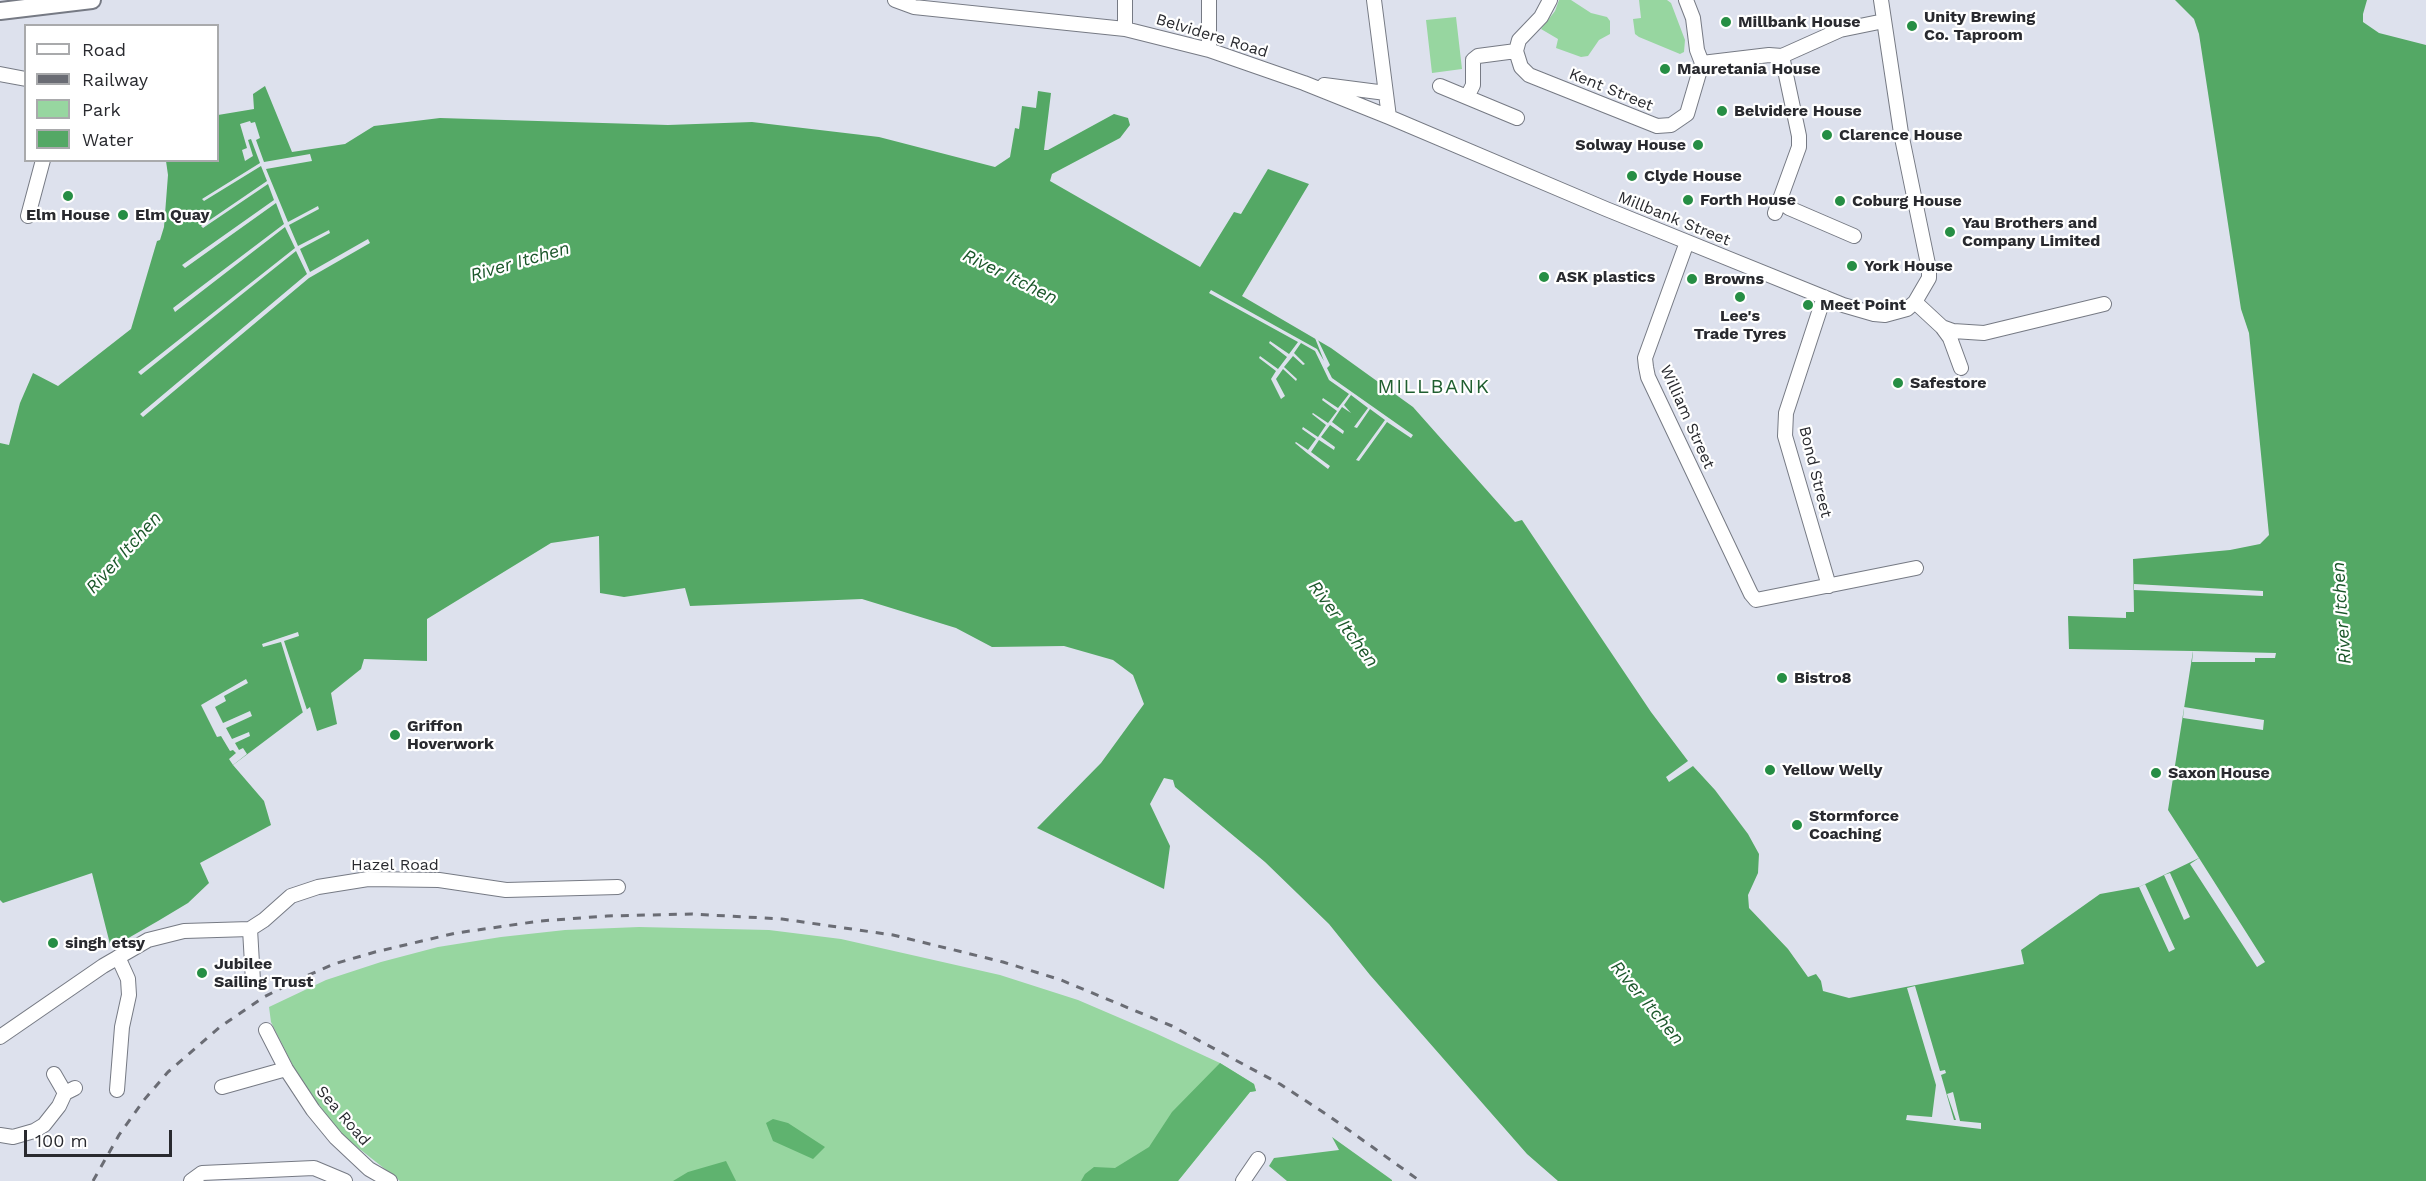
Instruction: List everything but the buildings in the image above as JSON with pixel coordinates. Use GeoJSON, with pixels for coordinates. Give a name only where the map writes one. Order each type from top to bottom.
{"type":"FeatureCollection","features":[{"type":"Feature","properties":{"kind":"main road"},"geometry":{"type":"LineString","coordinates":[[0,11],[92,0]]}},
{"type":"Feature","properties":{"kind":"street","name":"Belvidere Road"},"geometry":{"type":"LineString","coordinates":[[895,0],[914,8],[1125,29],[1209,50],[1304,83],[1389,117]]}},
{"type":"Feature","properties":{"kind":"street"},"geometry":{"type":"LineString","coordinates":[[1125,0],[1125,29]]}},
{"type":"Feature","properties":{"kind":"street"},"geometry":{"type":"LineString","coordinates":[[1209,0],[1209,50]]}},
{"type":"Feature","properties":{"kind":"street"},"geometry":{"type":"LineString","coordinates":[[1374,0],[1389,117]]}},
{"type":"Feature","properties":{"kind":"street"},"geometry":{"type":"LineString","coordinates":[[1467,97],[1473,85],[1473,60],[1485,54],[1516,51],[1520,39],[1541,17],[1550,0]]}},
{"type":"Feature","properties":{"kind":"street","name":"Kent Street"},"geometry":{"type":"LineString","coordinates":[[1516,51],[1521,67],[1529,75],[1657,126],[1671,125],[1687,114],[1702,63],[1697,50],[1693,18],[1686,0]]}},
{"type":"Feature","properties":{"kind":"street"},"geometry":{"type":"LineString","coordinates":[[1881,0],[1901,133],[1929,269],[1929,278],[1915,302],[1942,327],[1950,338],[1961,368]]}},
{"type":"Feature","properties":{"kind":"street"},"geometry":{"type":"LineString","coordinates":[[1702,63],[1769,55],[1782,56],[1852,26],[1884,21]]}},
{"type":"Feature","properties":{"kind":"street"},"geometry":{"type":"LineString","coordinates":[[1782,56],[1799,136],[1799,147],[1778,207],[1790,208],[1854,236]]}},
{"type":"Feature","properties":{"kind":"street"},"geometry":{"type":"LineString","coordinates":[[0,74],[24,79]]}},
{"type":"Feature","properties":{"kind":"street","name":"Belvidere Road"},"geometry":{"type":"LineString","coordinates":[[1304,83],[1386,93]]}},
{"type":"Feature","properties":{"kind":"street"},"geometry":{"type":"LineString","coordinates":[[1440,86],[1517,118]]}},
{"type":"Feature","properties":{"kind":"street","name":"Millbank Street"},"geometry":{"type":"LineString","coordinates":[[1389,117],[1824,297],[1864,311],[1885,315],[1906,309],[1915,302]]}},
{"type":"Feature","properties":{"kind":"street"},"geometry":{"type":"LineString","coordinates":[[28,216],[42,162]]}},
{"type":"Feature","properties":{"kind":"street","name":"William Street"},"geometry":{"type":"LineString","coordinates":[[1687,242],[1645,358],[1648,376],[1720,531],[1756,600],[1829,586]]}},
{"type":"Feature","properties":{"kind":"street","name":"Bond Street"},"geometry":{"type":"LineString","coordinates":[[1824,297],[1786,413],[1785,436],[1829,586]]}},
{"type":"Feature","properties":{"kind":"street"},"geometry":{"type":"LineString","coordinates":[[1942,327],[1953,331],[1991,332],[2104,304]]}},
{"type":"Feature","properties":{"kind":"street"},"geometry":{"type":"LineString","coordinates":[[1829,586],[1916,568]]}},
{"type":"Feature","properties":{"kind":"street","name":"Hazel Road"},"geometry":{"type":"LineString","coordinates":[[250,929],[291,896],[353,880],[439,880],[506,890],[618,888]]}},
{"type":"Feature","properties":{"kind":"street"},"geometry":{"type":"LineString","coordinates":[[0,1037],[118,957],[148,940],[174,933],[250,929],[253,981]]}},
{"type":"Feature","properties":{"kind":"street"},"geometry":{"type":"LineString","coordinates":[[117,1090],[122,1027],[129,995],[128,979],[118,957]]}},
{"type":"Feature","properties":{"kind":"street","name":"Sea Road"},"geometry":{"type":"LineString","coordinates":[[266,1030],[286,1069],[313,1110],[336,1138],[369,1169],[390,1181]]}},
{"type":"Feature","properties":{"kind":"street"},"geometry":{"type":"LineString","coordinates":[[222,1087],[286,1069]]}},
{"type":"Feature","properties":{"kind":"street"},"geometry":{"type":"LineString","coordinates":[[0,1135],[13,1137],[23,1135],[44,1125],[70,1091],[54,1074]]}},
{"type":"Feature","properties":{"kind":"street"},"geometry":{"type":"LineString","coordinates":[[1243,1181],[1258,1159]]}},
{"type":"Feature","properties":{"kind":"street"},"geometry":{"type":"LineString","coordinates":[[190,1181],[202,1173],[314,1168],[348,1178]]}},
{"type":"Feature","properties":{"kind":"green space"},"geometry":{"type":"Polygon","coordinates":[[[1559,0],[1571,0],[1591,13],[1607,17],[1610,21],[1610,34],[1599,40],[1588,56],[1581,57],[1556,48],[1558,39],[1541,29],[1555,11],[1559,0]]]}},
{"type":"Feature","properties":{"kind":"green space"},"geometry":{"type":"Polygon","coordinates":[[[1639,0],[1667,0],[1671,3],[1685,40],[1684,52],[1680,54],[1635,34],[1633,19],[1641,18],[1639,0]]]}},
{"type":"Feature","properties":{"kind":"green space"},"geometry":{"type":"Polygon","coordinates":[[[1456,17],[1462,69],[1432,73],[1426,20],[1456,17]]]}},
{"type":"Feature","properties":{"kind":"green space"},"geometry":{"type":"Polygon","coordinates":[[[639,927],[769,930],[841,939],[1000,975],[1078,1000],[1155,1033],[1220,1063],[1254,1084],[1256,1091],[1250,1092],[1178,1181],[400,1181],[342,1135],[300,1080],[271,1022],[269,1007],[326,980],[438,947],[565,930],[639,927]]]}},
{"type":"Feature","properties":{"kind":"shaded area"},"geometry":{"type":"Polygon","coordinates":[[[1220,1063],[1254,1084],[1256,1091],[1250,1092],[1178,1181],[1081,1181],[1085,1174],[1094,1167],[1115,1168],[1149,1147],[1172,1112],[1220,1063]]]}},
{"type":"Feature","properties":{"kind":"shaded area"},"geometry":{"type":"Polygon","coordinates":[[[773,1119],[788,1123],[825,1147],[813,1159],[773,1141],[766,1123],[773,1119]]]}},
{"type":"Feature","properties":{"kind":"shaded area"},"geometry":{"type":"Polygon","coordinates":[[[1332,1137],[1392,1181],[1287,1181],[1269,1166],[1274,1158],[1339,1150],[1332,1137]]]}},
{"type":"Feature","properties":{"kind":"shaded area"},"geometry":{"type":"Polygon","coordinates":[[[726,1161],[736,1181],[673,1181],[688,1172],[726,1161]]]}},
{"type":"Feature","properties":{"kind":"water","name":"River Itchen"},"geometry":{"type":"Polygon","coordinates":[[[2175,0],[2367,0],[2363,22],[2379,33],[2426,45],[2426,1181],[1558,1181],[1527,1154],[1370,975],[1329,924],[1265,862],[1175,787],[1173,780],[1164,778],[1150,804],[1170,846],[1164,889],[1037,828],[1101,763],[1144,704],[1133,675],[1113,660],[1064,646],[992,647],[956,628],[862,599],[690,606],[685,588],[624,597],[600,593],[599,536],[551,543],[427,619],[427,661],[364,659],[361,669],[331,693],[337,724],[317,731],[310,707],[233,765],[264,801],[271,825],[200,863],[209,883],[188,903],[111,948],[92,873],[3,903],[0,900],[0,443],[9,445],[20,403],[33,373],[58,386],[131,329],[157,241],[160,240],[164,227],[168,175],[166,162],[219,162],[219,115],[254,109],[253,94],[265,86],[292,152],[345,144],[374,126],[440,118],[668,125],[752,122],[879,137],[995,167],[1010,157],[1015,128],[1019,129],[1022,106],[1036,108],[1038,91],[1051,93],[1044,150],[1048,150],[1114,114],[1128,118],[1130,125],[1120,138],[1052,174],[1050,181],[1200,267],[1234,212],[1241,214],[1268,169],[1309,184],[1242,296],[1331,348],[1413,407],[1515,522],[1522,520],[1651,712],[1688,761],[1666,777],[1669,782],[1693,766],[1715,790],[1748,834],[1759,854],[1758,873],[1748,895],[1749,908],[1788,949],[1808,977],[1816,974],[1821,981],[1823,991],[1849,998],[2024,964],[2021,950],[2100,894],[2139,887],[2199,858],[2168,810],[2193,651],[2069,649],[2068,616],[2126,618],[2126,612],[2134,612],[2133,559],[2230,550],[2260,544],[2269,535],[2249,333],[2241,309],[2199,34],[2194,19],[2175,0]]]}},
{"type":"Feature","properties":{"kind":"pier"},"geometry":{"type":"Polygon","coordinates":[[[255,122],[260,138],[256,140],[264,162],[310,154],[312,161],[266,169],[288,222],[318,206],[319,209],[289,225],[298,246],[329,230],[330,233],[300,249],[310,272],[368,239],[370,243],[309,278],[143,417],[140,414],[307,274],[296,251],[141,375],[138,372],[295,248],[285,227],[175,312],[173,308],[284,224],[276,203],[185,268],[182,265],[274,200],[268,184],[203,228],[201,226],[267,181],[261,166],[204,201],[202,199],[260,163],[251,139],[248,140],[253,156],[245,161],[242,150],[247,148],[240,124],[255,122]]]}},
{"type":"Feature","properties":{"kind":"pier"},"geometry":{"type":"Polygon","coordinates":[[[1211,290],[1317,349],[1324,361],[1315,338],[1318,340],[1330,365],[1327,368],[1332,378],[1413,435],[1411,438],[1387,422],[1359,461],[1356,460],[1385,420],[1370,409],[1357,428],[1354,427],[1368,408],[1351,395],[1344,405],[1351,413],[1342,407],[1332,422],[1344,431],[1343,434],[1330,425],[1321,437],[1335,447],[1334,450],[1319,440],[1311,452],[1330,466],[1328,469],[1295,443],[1308,450],[1316,439],[1302,429],[1303,427],[1318,437],[1326,425],[1312,414],[1328,423],[1337,411],[1322,400],[1323,398],[1338,408],[1349,394],[1329,380],[1315,351],[1301,343],[1294,353],[1305,364],[1303,365],[1293,356],[1284,367],[1297,379],[1296,381],[1283,369],[1276,379],[1285,396],[1281,399],[1271,379],[1276,371],[1259,358],[1260,356],[1278,369],[1287,357],[1269,343],[1270,341],[1289,354],[1298,342],[1209,293],[1211,290]]]}},
{"type":"Feature","properties":{"kind":"pier"},"geometry":{"type":"Polygon","coordinates":[[[2134,584],[2263,591],[2263,596],[2134,590],[2134,584]]]}},
{"type":"Feature","properties":{"kind":"pier"},"geometry":{"type":"Polygon","coordinates":[[[298,632],[299,636],[284,641],[307,710],[303,713],[281,642],[263,647],[262,644],[298,632]]]}},
{"type":"Feature","properties":{"kind":"pier"},"geometry":{"type":"Polygon","coordinates":[[[2193,651],[2276,653],[2275,658],[2255,658],[2255,662],[2192,662],[2193,651]]]}},
{"type":"Feature","properties":{"kind":"pier"},"geometry":{"type":"Polygon","coordinates":[[[246,679],[248,683],[224,696],[226,701],[215,707],[223,723],[250,711],[252,716],[226,728],[232,739],[249,732],[250,736],[235,743],[239,750],[243,748],[247,754],[233,765],[229,759],[236,753],[233,750],[230,751],[221,736],[217,737],[201,705],[246,679]]]}},
{"type":"Feature","properties":{"kind":"pier"},"geometry":{"type":"Polygon","coordinates":[[[2184,707],[2264,720],[2263,730],[2183,718],[2184,707]]]}},
{"type":"Feature","properties":{"kind":"pier"},"geometry":{"type":"Polygon","coordinates":[[[2199,858],[2265,962],[2257,967],[2190,864],[2199,858]]]}},
{"type":"Feature","properties":{"kind":"pier"},"geometry":{"type":"Polygon","coordinates":[[[2170,873],[2190,917],[2184,920],[2164,875],[2170,873]]]}},
{"type":"Feature","properties":{"kind":"pier"},"geometry":{"type":"Polygon","coordinates":[[[2145,884],[2175,949],[2169,952],[2139,887],[2145,884]]]}},
{"type":"Feature","properties":{"kind":"pier"},"geometry":{"type":"Polygon","coordinates":[[[1915,986],[1940,1071],[1945,1070],[1946,1073],[1941,1075],[1954,1120],[1956,1120],[1947,1094],[1953,1092],[1960,1121],[1981,1123],[1981,1129],[1906,1120],[1907,1115],[1932,1117],[1936,1085],[1907,988],[1915,986]]]}},
{"type":"Feature","properties":{"kind":"railway"},"geometry":{"type":"LineString","coordinates":[[93,1181],[119,1135],[168,1072],[220,1027],[264,997],[297,980],[334,964],[456,933],[540,921],[607,916],[692,914],[782,919],[893,935],[1003,962],[1061,980],[1172,1026],[1280,1084],[1420,1181]]}},
{"type":"Feature","properties":{"kind":"place","name":"Millbank House"},"geometry":{"type":"Point","coordinates":[1726,22]}},
{"type":"Feature","properties":{"kind":"place","name":"Unity Brewing Co. Taproom"},"geometry":{"type":"Point","coordinates":[1912,26]}},
{"type":"Feature","properties":{"kind":"place","name":"Mauretania House"},"geometry":{"type":"Point","coordinates":[1665,69]}},
{"type":"Feature","properties":{"kind":"place","name":"Belvidere House"},"geometry":{"type":"Point","coordinates":[1722,111]}},
{"type":"Feature","properties":{"kind":"place","name":"Clarence House"},"geometry":{"type":"Point","coordinates":[1827,135]}},
{"type":"Feature","properties":{"kind":"place","name":"Solway House"},"geometry":{"type":"Point","coordinates":[1698,145]}},
{"type":"Feature","properties":{"kind":"place","name":"Clyde House"},"geometry":{"type":"Point","coordinates":[1632,176]}},
{"type":"Feature","properties":{"kind":"place","name":"Elm House"},"geometry":{"type":"Point","coordinates":[68,196]}},
{"type":"Feature","properties":{"kind":"place","name":"Forth House"},"geometry":{"type":"Point","coordinates":[1688,200]}},
{"type":"Feature","properties":{"kind":"place","name":"Coburg House"},"geometry":{"type":"Point","coordinates":[1840,201]}},
{"type":"Feature","properties":{"kind":"place","name":"Elm Quay"},"geometry":{"type":"Point","coordinates":[123,215]}},
{"type":"Feature","properties":{"kind":"place","name":"Yau Brothers and Company Limited"},"geometry":{"type":"Point","coordinates":[1950,232]}},
{"type":"Feature","properties":{"kind":"place","name":"York House"},"geometry":{"type":"Point","coordinates":[1852,266]}},
{"type":"Feature","properties":{"kind":"place","name":"ASK plastics"},"geometry":{"type":"Point","coordinates":[1544,277]}},
{"type":"Feature","properties":{"kind":"place","name":"Browns"},"geometry":{"type":"Point","coordinates":[1692,279]}},
{"type":"Feature","properties":{"kind":"place","name":"Lee's Trade Tyres"},"geometry":{"type":"Point","coordinates":[1740,297]}},
{"type":"Feature","properties":{"kind":"place","name":"Meet Point"},"geometry":{"type":"Point","coordinates":[1808,305]}},
{"type":"Feature","properties":{"kind":"place","name":"Safestore"},"geometry":{"type":"Point","coordinates":[1898,383]}},
{"type":"Feature","properties":{"kind":"place","name":"Bistro8"},"geometry":{"type":"Point","coordinates":[1782,678]}},
{"type":"Feature","properties":{"kind":"place","name":"Griffon Hoverwork"},"geometry":{"type":"Point","coordinates":[395,735]}},
{"type":"Feature","properties":{"kind":"place","name":"Yellow Welly"},"geometry":{"type":"Point","coordinates":[1770,770]}},
{"type":"Feature","properties":{"kind":"place","name":"Saxon House"},"geometry":{"type":"Point","coordinates":[2156,773]}},
{"type":"Feature","properties":{"kind":"place","name":"Stormforce Coaching"},"geometry":{"type":"Point","coordinates":[1797,825]}},
{"type":"Feature","properties":{"kind":"place","name":"singh etsy"},"geometry":{"type":"Point","coordinates":[53,943]}},
{"type":"Feature","properties":{"kind":"place","name":"Jubilee Sailing Trust"},"geometry":{"type":"Point","coordinates":[202,973]}},
{"type":"Feature","properties":{"kind":"district","name":"MILLBANK"},"geometry":{"type":"Point","coordinates":[1434,387]}}]}
